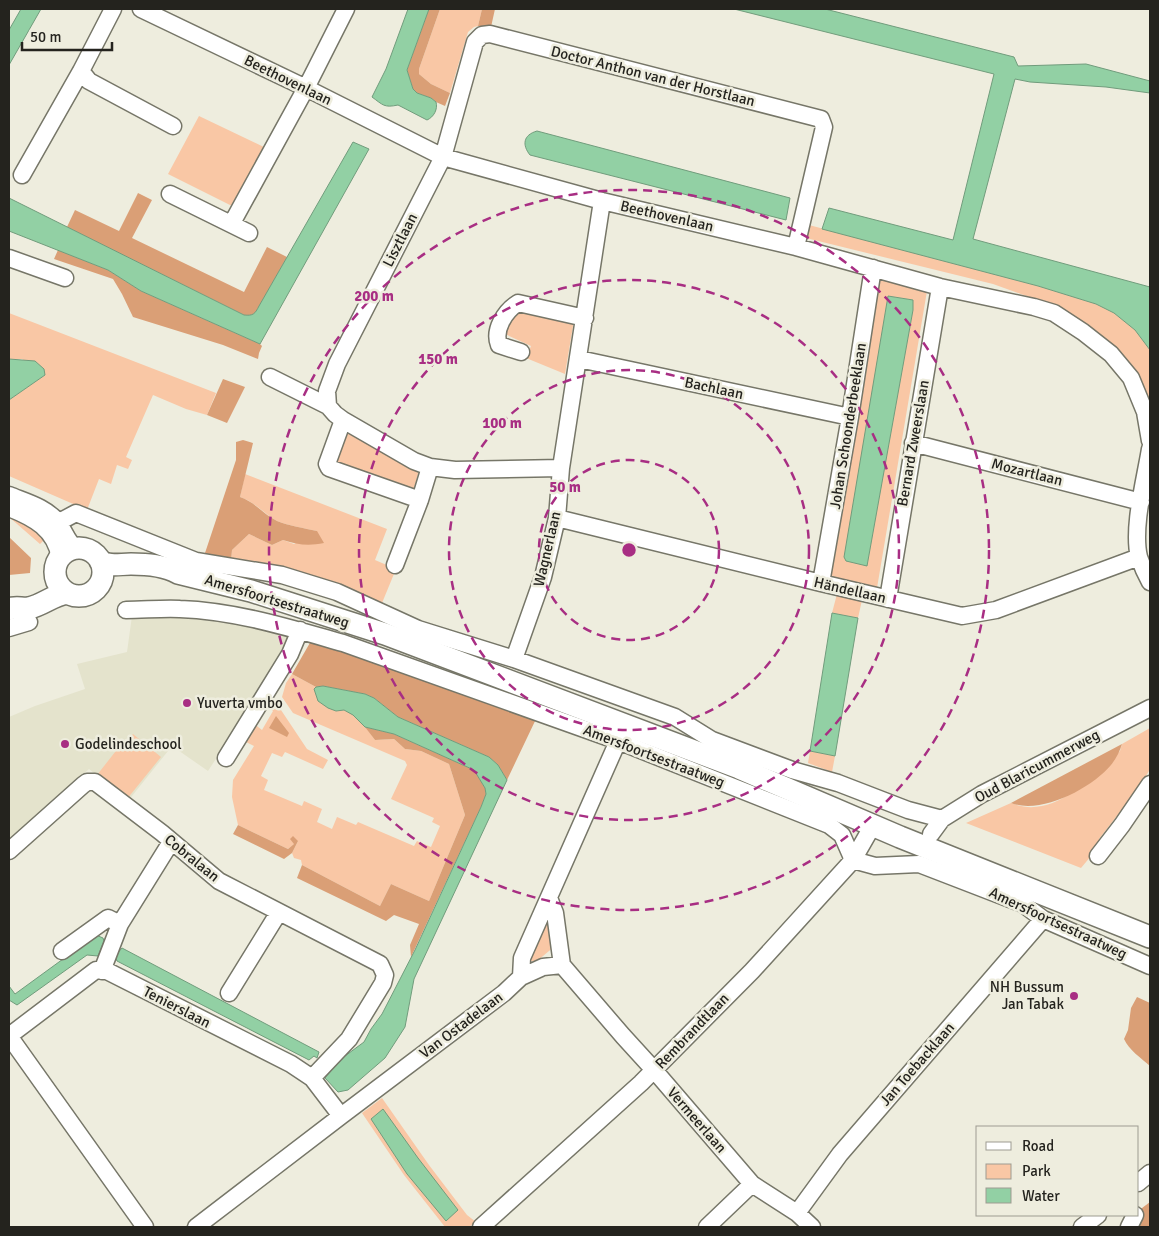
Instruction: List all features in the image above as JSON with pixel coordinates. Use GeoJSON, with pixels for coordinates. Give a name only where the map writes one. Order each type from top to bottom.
{"type":"FeatureCollection","features":[{"type":"Feature","properties":{"kind":"main road"},"geometry":{"type":"LineString","coordinates":[[11,608],[22,598],[48,583],[64,560],[88,550],[100,561],[103,571],[98,587],[88,594],[77,596],[67,592],[60,586],[64,560]]}},
{"type":"Feature","properties":{"kind":"main road","name":"Amersfoortsestraatweg"},"geometry":{"type":"LineString","coordinates":[[100,561],[108,566],[152,565],[170,569],[178,573],[251,591],[385,634],[739,768],[818,790],[876,819],[1150,937]]}},
{"type":"Feature","properties":{"kind":"main road","name":"Amersfoortsestraatweg"},"geometry":{"type":"LineString","coordinates":[[100,582],[111,578],[165,577],[178,573]]}},
{"type":"Feature","properties":{"kind":"main road"},"geometry":{"type":"LineString","coordinates":[[11,608],[29,608],[57,594],[67,592]]}},
{"type":"Feature","properties":{"kind":"main road","name":"Amersfoortsestraatweg"},"geometry":{"type":"LineString","coordinates":[[876,819],[937,827],[1150,921]]}},
{"type":"Feature","properties":{"kind":"street"},"geometry":{"type":"LineString","coordinates":[[22,175],[113,9]]}},
{"type":"Feature","properties":{"kind":"street","name":"Beethovenlaan"},"geometry":{"type":"LineString","coordinates":[[142,9],[306,88],[442,157],[602,201],[796,247],[940,287],[1054,313],[1084,332],[1111,354],[1131,378],[1145,412],[1150,441]]}},
{"type":"Feature","properties":{"kind":"street"},"geometry":{"type":"LineString","coordinates":[[232,223],[306,88],[346,9]]}},
{"type":"Feature","properties":{"kind":"street","name":"Doctor Anthon van der Horstlaan"},"geometry":{"type":"LineString","coordinates":[[442,157],[475,42],[482,35],[500,36],[821,119],[824,127],[796,247]]}},
{"type":"Feature","properties":{"kind":"street"},"geometry":{"type":"LineString","coordinates":[[80,71],[88,81],[173,126]]}},
{"type":"Feature","properties":{"kind":"street","name":"Lisztlaan"},"geometry":{"type":"LineString","coordinates":[[328,406],[327,391],[337,364],[442,157]]}},
{"type":"Feature","properties":{"kind":"street"},"geometry":{"type":"LineString","coordinates":[[170,194],[249,233]]}},
{"type":"Feature","properties":{"kind":"street","name":"Wagnerlaan"},"geometry":{"type":"LineString","coordinates":[[514,659],[543,576],[557,518],[560,468],[602,201]]}},
{"type":"Feature","properties":{"kind":"street"},"geometry":{"type":"LineString","coordinates":[[9,258],[65,278]]}},
{"type":"Feature","properties":{"kind":"street","name":"Johan Schoonderbeeklaan"},"geometry":{"type":"LineString","coordinates":[[821,584],[873,268]]}},
{"type":"Feature","properties":{"kind":"street","name":"Bernard Zweerslaan"},"geometry":{"type":"LineString","coordinates":[[888,598],[940,287]]}},
{"type":"Feature","properties":{"kind":"street"},"geometry":{"type":"LineString","coordinates":[[521,352],[499,344],[497,339],[497,331],[509,308],[518,304],[585,318]]}},
{"type":"Feature","properties":{"kind":"street","name":"Bachlaan"},"geometry":{"type":"LineString","coordinates":[[578,359],[850,417]]}},
{"type":"Feature","properties":{"kind":"street"},"geometry":{"type":"LineString","coordinates":[[270,377],[328,406],[344,420],[414,461],[430,467],[455,470],[560,468]]}},
{"type":"Feature","properties":{"kind":"street"},"geometry":{"type":"LineString","coordinates":[[344,420],[326,464],[330,468],[420,500]]}},
{"type":"Feature","properties":{"kind":"street","name":"Mozartlaan"},"geometry":{"type":"LineString","coordinates":[[913,443],[1141,502]]}},
{"type":"Feature","properties":{"kind":"street"},"geometry":{"type":"LineString","coordinates":[[1150,449],[1137,536],[1139,557],[1150,582]]}},
{"type":"Feature","properties":{"kind":"street"},"geometry":{"type":"LineString","coordinates":[[395,565],[420,500],[430,467]]}},
{"type":"Feature","properties":{"kind":"street"},"geometry":{"type":"LineString","coordinates":[[9,495],[47,511],[52,525],[70,544],[64,560]]}},
{"type":"Feature","properties":{"kind":"street"},"geometry":{"type":"LineString","coordinates":[[9,508],[52,525]]}},
{"type":"Feature","properties":{"kind":"street","name":"Amersfoortsestraatweg"},"geometry":{"type":"LineString","coordinates":[[52,525],[76,513],[196,561],[282,575],[337,592],[418,629],[514,659],[676,716],[712,740],[792,770],[838,783],[908,810],[937,827]]}},
{"type":"Feature","properties":{"kind":"street","name":"Händellaan"},"geometry":{"type":"LineString","coordinates":[[557,518],[821,584],[962,616],[996,610],[1139,557]]}},
{"type":"Feature","properties":{"kind":"street","name":"Amersfoortsestraatweg"},"geometry":{"type":"LineString","coordinates":[[126,610],[181,609],[232,615],[300,630],[343,644],[618,741],[829,824],[842,834],[854,860],[875,866],[920,864],[1023,904],[1043,920],[1150,966]]}},
{"type":"Feature","properties":{"kind":"street"},"geometry":{"type":"LineString","coordinates":[[9,628],[29,622]]}},
{"type":"Feature","properties":{"kind":"street"},"geometry":{"type":"LineString","coordinates":[[226,758],[290,654],[300,630]]}},
{"type":"Feature","properties":{"kind":"street","name":"Oud Blaricummerweg"},"geometry":{"type":"LineString","coordinates":[[937,827],[982,794],[1150,708]]}},
{"type":"Feature","properties":{"kind":"street"},"geometry":{"type":"LineString","coordinates":[[550,898],[555,912],[562,965],[543,967],[520,977],[522,958],[618,741]]}},
{"type":"Feature","properties":{"kind":"street","name":"Cobralaan"},"geometry":{"type":"LineString","coordinates":[[9,851],[83,785],[91,782],[99,784],[219,880],[380,964],[385,975],[383,982],[349,1039],[312,1078]]}},
{"type":"Feature","properties":{"kind":"street"},"geometry":{"type":"LineString","coordinates":[[1098,856],[1150,784]]}},
{"type":"Feature","properties":{"kind":"street","name":"Rembrandtlaan"},"geometry":{"type":"LineString","coordinates":[[481,1227],[654,1070],[752,971],[854,860],[876,819]]}},
{"type":"Feature","properties":{"kind":"street"},"geometry":{"type":"LineString","coordinates":[[145,1227],[9,1036],[96,970],[102,970],[120,924],[172,842]]}},
{"type":"Feature","properties":{"kind":"street"},"geometry":{"type":"LineString","coordinates":[[229,993],[279,912]]}},
{"type":"Feature","properties":{"kind":"street"},"geometry":{"type":"LineString","coordinates":[[62,951],[108,918],[120,924]]}},
{"type":"Feature","properties":{"kind":"street","name":"Jan Toebacklaan"},"geometry":{"type":"LineString","coordinates":[[797,1213],[840,1154],[1043,920]]}},
{"type":"Feature","properties":{"kind":"street","name":"Vermeerlaan"},"geometry":{"type":"LineString","coordinates":[[562,965],[752,1184]]}},
{"type":"Feature","properties":{"kind":"street","name":"Tenierslaan"},"geometry":{"type":"LineString","coordinates":[[102,970],[291,1064],[312,1078],[340,1116]]}},
{"type":"Feature","properties":{"kind":"street","name":"Van Ostadelaan"},"geometry":{"type":"LineString","coordinates":[[196,1227],[340,1116],[504,994],[520,977]]}},
{"type":"Feature","properties":{"kind":"street"},"geometry":{"type":"LineString","coordinates":[[1139,1182],[1150,1173]]}},
{"type":"Feature","properties":{"kind":"street"},"geometry":{"type":"LineString","coordinates":[[707,1227],[752,1184],[797,1213],[812,1227]]}},
{"type":"Feature","properties":{"kind":"street"},"geometry":{"type":"LineString","coordinates":[[1082,1227],[1097,1216]]}},
{"type":"Feature","properties":{"kind":"shaded area"},"geometry":{"type":"Polygon","coordinates":[[[429,9],[440,9],[419,69],[419,74],[431,84],[450,93],[445,106],[417,93],[413,89],[407,70],[429,9]]]}},
{"type":"Feature","properties":{"kind":"shaded area"},"geometry":{"type":"Polygon","coordinates":[[[482,9],[495,9],[491,27],[478,26],[482,9]]]}},
{"type":"Feature","properties":{"kind":"shaded area"},"geometry":{"type":"Polygon","coordinates":[[[138,193],[152,200],[132,238],[244,292],[267,247],[287,257],[255,314],[251,316],[244,315],[67,227],[75,210],[119,231],[138,193]]]}},
{"type":"Feature","properties":{"kind":"shaded area"},"geometry":{"type":"Polygon","coordinates":[[[58,250],[108,270],[141,291],[260,344],[262,346],[258,359],[223,345],[133,317],[113,279],[54,259],[58,250]]]}},
{"type":"Feature","properties":{"kind":"shaded area"},"geometry":{"type":"Polygon","coordinates":[[[223,379],[245,387],[227,423],[207,415],[223,379]]]}},
{"type":"Feature","properties":{"kind":"shaded area"},"geometry":{"type":"Polygon","coordinates":[[[243,440],[253,443],[240,497],[277,521],[317,531],[324,543],[304,544],[283,540],[272,545],[249,534],[232,550],[231,561],[204,556],[236,460],[236,442],[243,440]]]}},
{"type":"Feature","properties":{"kind":"shaded area"},"geometry":{"type":"Polygon","coordinates":[[[9,537],[31,558],[30,573],[9,575],[9,537]]]}},
{"type":"Feature","properties":{"kind":"shaded area","name":"Yuverta vmbo"},"geometry":{"type":"Polygon","coordinates":[[[132,616],[204,616],[292,635],[283,656],[208,771],[172,746],[128,801],[89,769],[9,840],[9,717],[85,689],[77,664],[127,652],[132,616]]]}},
{"type":"Feature","properties":{"kind":"shaded area"},"geometry":{"type":"Polygon","coordinates":[[[311,641],[342,647],[536,719],[507,780],[498,765],[489,757],[398,717],[374,698],[365,694],[323,686],[316,687],[292,674],[311,641]]]}},
{"type":"Feature","properties":{"kind":"shaded area"},"geometry":{"type":"Polygon","coordinates":[[[276,716],[289,733],[287,737],[269,728],[276,716]]]}},
{"type":"Feature","properties":{"kind":"shaded area"},"geometry":{"type":"Polygon","coordinates":[[[365,727],[394,734],[474,770],[485,788],[486,794],[481,807],[411,957],[410,945],[419,924],[394,915],[386,921],[297,878],[302,865],[380,906],[391,884],[429,901],[465,815],[449,764],[421,751],[405,749],[394,739],[375,740],[365,727]]]}},
{"type":"Feature","properties":{"kind":"shaded area"},"geometry":{"type":"Polygon","coordinates":[[[1122,744],[1118,755],[1111,765],[1092,782],[1079,790],[1051,802],[1037,805],[1023,806],[1011,803],[1122,744]]]}},
{"type":"Feature","properties":{"kind":"shaded area"},"geometry":{"type":"Polygon","coordinates":[[[238,825],[288,849],[294,844],[290,839],[293,836],[298,841],[292,853],[284,859],[233,834],[238,825]]]}},
{"type":"Feature","properties":{"kind":"shaded area"},"geometry":{"type":"Polygon","coordinates":[[[1137,997],[1150,1003],[1150,1066],[1132,1050],[1124,1039],[1128,1030],[1131,1008],[1137,997]]]}},
{"type":"Feature","properties":{"kind":"shaded area"},"geometry":{"type":"Polygon","coordinates":[[[1150,1202],[1150,1227],[1132,1227],[1136,1216],[1139,1216],[1139,1210],[1150,1202]]]}},
{"type":"Feature","properties":{"kind":"green space"},"geometry":{"type":"Polygon","coordinates":[[[440,9],[482,9],[478,26],[468,32],[450,93],[431,84],[419,74],[419,69],[440,9]]]}},
{"type":"Feature","properties":{"kind":"green space"},"geometry":{"type":"Polygon","coordinates":[[[199,116],[266,148],[234,207],[168,174],[199,116]]]}},
{"type":"Feature","properties":{"kind":"green space"},"geometry":{"type":"Polygon","coordinates":[[[809,225],[1038,286],[1096,304],[1114,313],[1135,330],[1150,350],[1150,406],[1136,379],[1035,299],[993,284],[806,238],[809,225]]]}},
{"type":"Feature","properties":{"kind":"green space"},"geometry":{"type":"Polygon","coordinates":[[[878,276],[928,285],[877,588],[827,577],[878,276]],[[888,296],[846,561],[867,565],[913,310],[913,300],[888,296]]]}},
{"type":"Feature","properties":{"kind":"green space"},"geometry":{"type":"Polygon","coordinates":[[[516,309],[574,320],[565,374],[526,358],[531,346],[505,334],[512,312],[516,309]]]}},
{"type":"Feature","properties":{"kind":"green space"},"geometry":{"type":"Polygon","coordinates":[[[9,313],[216,393],[207,415],[186,409],[153,395],[126,457],[132,460],[128,469],[117,465],[111,484],[99,479],[87,510],[9,476],[9,400],[45,375],[22,359],[9,359],[9,313]]]}},
{"type":"Feature","properties":{"kind":"green space"},"geometry":{"type":"Polygon","coordinates":[[[347,426],[420,467],[414,488],[409,490],[333,462],[347,426]]]}},
{"type":"Feature","properties":{"kind":"green space"},"geometry":{"type":"Polygon","coordinates":[[[245,474],[387,529],[375,560],[396,569],[382,603],[231,561],[232,550],[249,534],[272,545],[283,540],[294,544],[317,531],[277,521],[240,497],[245,474]]]}},
{"type":"Feature","properties":{"kind":"green space"},"geometry":{"type":"Polygon","coordinates":[[[9,513],[47,537],[40,544],[9,517],[9,513]]]}},
{"type":"Feature","properties":{"kind":"green space"},"geometry":{"type":"Polygon","coordinates":[[[837,594],[862,600],[858,618],[832,613],[837,594]]]}},
{"type":"Feature","properties":{"kind":"green space"},"geometry":{"type":"Polygon","coordinates":[[[292,674],[316,687],[314,689],[336,711],[344,710],[349,712],[362,722],[375,740],[394,739],[405,749],[421,751],[449,764],[465,815],[429,901],[391,884],[380,906],[302,865],[301,860],[294,858],[292,853],[298,841],[288,849],[238,825],[232,797],[233,780],[254,746],[246,742],[249,739],[244,735],[253,723],[262,730],[273,711],[265,704],[271,695],[307,749],[328,760],[323,769],[285,752],[282,757],[272,753],[261,776],[268,780],[264,790],[302,806],[304,801],[322,809],[317,822],[332,829],[337,817],[356,825],[358,822],[414,846],[417,841],[431,847],[440,826],[432,822],[434,818],[391,799],[407,765],[405,761],[293,713],[282,697],[286,683],[292,674]]]}},
{"type":"Feature","properties":{"kind":"green space"},"geometry":{"type":"Polygon","coordinates":[[[1150,728],[1150,769],[1125,813],[1120,812],[1099,839],[1101,844],[1081,868],[966,823],[1011,803],[1027,807],[1042,806],[1057,801],[1085,783],[1120,751],[1122,744],[1150,728]]]}},
{"type":"Feature","properties":{"kind":"green space"},"geometry":{"type":"Polygon","coordinates":[[[133,734],[161,757],[127,799],[97,775],[119,747],[121,748],[133,734]]]}},
{"type":"Feature","properties":{"kind":"green space"},"geometry":{"type":"Polygon","coordinates":[[[810,751],[835,756],[832,772],[808,763],[810,751]]]}},
{"type":"Feature","properties":{"kind":"green space"},"geometry":{"type":"Polygon","coordinates":[[[544,921],[552,921],[555,946],[537,961],[530,961],[528,956],[544,921]]]}},
{"type":"Feature","properties":{"kind":"green space"},"geometry":{"type":"Polygon","coordinates":[[[382,1098],[429,1165],[467,1215],[476,1222],[469,1227],[445,1227],[404,1175],[362,1113],[382,1098]]]}},
{"type":"Feature","properties":{"kind":"water"},"geometry":{"type":"Polygon","coordinates":[[[21,9],[41,9],[9,65],[9,30],[21,9]]]}},
{"type":"Feature","properties":{"kind":"water"},"geometry":{"type":"Polygon","coordinates":[[[408,9],[429,9],[407,70],[413,89],[417,93],[436,102],[435,112],[427,120],[398,105],[384,105],[372,97],[386,69],[408,9]]]}},
{"type":"Feature","properties":{"kind":"water"},"geometry":{"type":"Polygon","coordinates":[[[734,9],[825,9],[1014,57],[1018,66],[1086,64],[1150,81],[1150,93],[1015,79],[973,239],[1150,287],[1150,350],[1135,330],[1114,313],[1096,304],[1038,286],[822,229],[829,208],[953,240],[994,74],[734,9]]]}},
{"type":"Feature","properties":{"kind":"water"},"geometry":{"type":"Polygon","coordinates":[[[537,131],[790,198],[786,220],[530,155],[525,141],[529,135],[537,131]]]}},
{"type":"Feature","properties":{"kind":"water"},"geometry":{"type":"Polygon","coordinates":[[[353,142],[369,149],[260,344],[141,291],[108,270],[9,231],[9,198],[244,315],[252,315],[258,309],[353,142]]]}},
{"type":"Feature","properties":{"kind":"water"},"geometry":{"type":"Polygon","coordinates":[[[888,296],[913,300],[913,310],[867,566],[846,561],[844,557],[888,296]]]}},
{"type":"Feature","properties":{"kind":"water"},"geometry":{"type":"Polygon","coordinates":[[[9,359],[35,361],[44,369],[45,375],[9,400],[9,359]]]}},
{"type":"Feature","properties":{"kind":"water"},"geometry":{"type":"Polygon","coordinates":[[[832,613],[858,618],[835,756],[810,751],[832,613]]]}},
{"type":"Feature","properties":{"kind":"water"},"geometry":{"type":"Polygon","coordinates":[[[323,686],[365,694],[374,698],[398,717],[489,757],[498,765],[507,780],[414,979],[405,1027],[385,1058],[348,1090],[338,1092],[325,1078],[341,1059],[364,1042],[382,1014],[415,950],[486,794],[485,788],[474,770],[394,734],[365,727],[353,715],[344,710],[336,711],[328,708],[318,701],[314,689],[323,686]]]}},
{"type":"Feature","properties":{"kind":"water"},"geometry":{"type":"Polygon","coordinates":[[[96,935],[103,938],[104,941],[98,956],[87,955],[17,1005],[9,1000],[9,986],[15,994],[96,935]]]}},
{"type":"Feature","properties":{"kind":"water"},"geometry":{"type":"Polygon","coordinates":[[[122,948],[319,1052],[317,1058],[314,1056],[309,1060],[117,961],[115,956],[122,948]]]}},
{"type":"Feature","properties":{"kind":"water"},"geometry":{"type":"Polygon","coordinates":[[[383,1109],[458,1210],[446,1221],[407,1174],[371,1119],[383,1109]]]}},
{"type":"Feature","properties":{"kind":"place","name":"Yuverta vmbo"},"geometry":{"type":"Point","coordinates":[187,703]}},
{"type":"Feature","properties":{"kind":"place","name":"Godelindeschool"},"geometry":{"type":"Point","coordinates":[65,744]}},
{"type":"Feature","properties":{"kind":"place","name":"NH Bussum Jan Tabak"},"geometry":{"type":"Point","coordinates":[1074,996]}}]}
